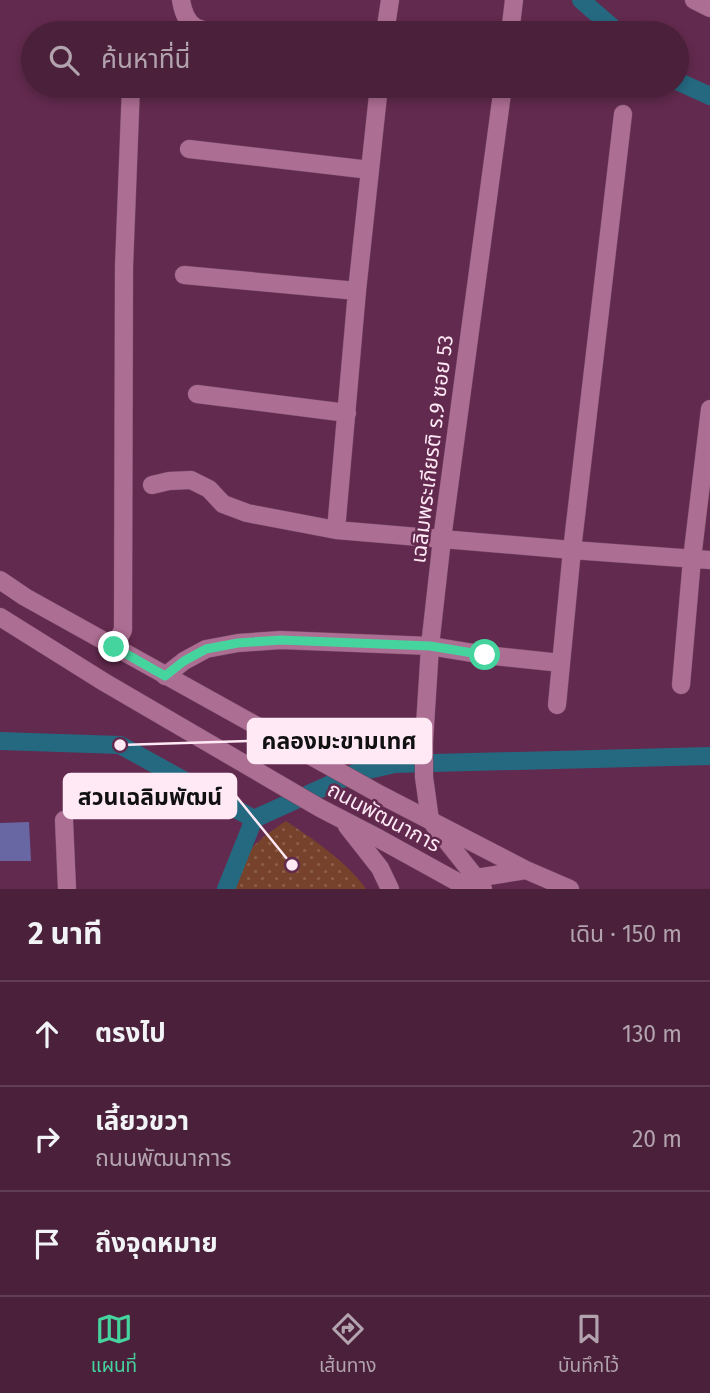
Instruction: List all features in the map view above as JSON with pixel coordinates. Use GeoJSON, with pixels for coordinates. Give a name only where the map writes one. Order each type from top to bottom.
{"type":"FeatureCollection","features":[{"type":"Feature","properties":{"kind":"street"},"geometry":{"type":"LineString","coordinates":[[181,0],[187,21]]}},
{"type":"Feature","properties":{"kind":"street"},"geometry":{"type":"LineString","coordinates":[[387,21],[390,0]]}},
{"type":"Feature","properties":{"kind":"street"},"geometry":{"type":"LineString","coordinates":[[511,21],[514,0]]}},
{"type":"Feature","properties":{"kind":"street"},"geometry":{"type":"LineString","coordinates":[[694,0],[710,8]]}},
{"type":"Feature","properties":{"kind":"street"},"geometry":{"type":"LineString","coordinates":[[114,647],[123,630],[124,267],[131,98]]}},
{"type":"Feature","properties":{"kind":"street"},"geometry":{"type":"LineString","coordinates":[[336,530],[357,290],[378,98]]}},
{"type":"Feature","properties":{"kind":"street","name":"เฉลิมพระเกียรติ ร.9 ซอย 53"},"geometry":{"type":"LineString","coordinates":[[469,886],[430,820],[424,777],[424,742],[430,646],[442,539],[501,98]]}},
{"type":"Feature","properties":{"kind":"street"},"geometry":{"type":"LineString","coordinates":[[556,705],[624,114]]}},
{"type":"Feature","properties":{"kind":"street"},"geometry":{"type":"LineString","coordinates":[[189,149],[370,170]]}},
{"type":"Feature","properties":{"kind":"street"},"geometry":{"type":"LineString","coordinates":[[184,275],[357,290]]}},
{"type":"Feature","properties":{"kind":"street"},"geometry":{"type":"LineString","coordinates":[[197,394],[347,413]]}},
{"type":"Feature","properties":{"kind":"street"},"geometry":{"type":"LineString","coordinates":[[681,685],[701,560],[710,409]]}},
{"type":"Feature","properties":{"kind":"street"},"geometry":{"type":"LineString","coordinates":[[152,485],[191,480],[209,489],[223,504],[247,513],[336,530],[701,560]]}},
{"type":"Feature","properties":{"kind":"street","name":"ถนนพัฒนาการ"},"geometry":{"type":"LineString","coordinates":[[0,580],[25,597],[381,796],[526,870],[570,889]]}},
{"type":"Feature","properties":{"kind":"street","name":"ถนนพัฒนาการ"},"geometry":{"type":"LineString","coordinates":[[0,617],[104,682],[320,808],[469,886]]}},
{"type":"Feature","properties":{"kind":"street"},"geometry":{"type":"LineString","coordinates":[[165,676],[206,649],[238,643],[281,640],[430,646],[561,663]]}},
{"type":"Feature","properties":{"kind":"street"},"geometry":{"type":"LineString","coordinates":[[340,819],[380,868],[390,889]]}},
{"type":"Feature","properties":{"kind":"street"},"geometry":{"type":"LineString","coordinates":[[64,820],[66,889]]}},
{"type":"Feature","properties":{"kind":"street"},"geometry":{"type":"LineString","coordinates":[[469,886],[526,870]]}},
{"type":"Feature","properties":{"kind":"shaded area"},"geometry":{"type":"Polygon","coordinates":[[[286,821],[339,860],[366,889],[235,889],[240,866],[251,849],[286,821]]]}},
{"type":"Feature","properties":{"kind":"building"},"geometry":{"type":"Polygon","coordinates":[[[29,822],[31,861],[0,861],[0,823],[29,822]]]}},
{"type":"Feature","properties":{"kind":"waterway"},"geometry":{"type":"LineString","coordinates":[[581,0],[605,21]]}},
{"type":"Feature","properties":{"kind":"waterway"},"geometry":{"type":"LineString","coordinates":[[689,86],[710,96]]}},
{"type":"Feature","properties":{"kind":"waterway"},"geometry":{"type":"LineString","coordinates":[[0,741],[120,745],[254,819]]}},
{"type":"Feature","properties":{"kind":"waterway"},"geometry":{"type":"LineString","coordinates":[[254,819],[355,773],[395,764],[710,756]]}},
{"type":"Feature","properties":{"kind":"waterway"},"geometry":{"type":"LineString","coordinates":[[226,889],[254,819]]}},
{"type":"Feature","properties":{"kind":"place","name":"คลองมะขามเทศ"},"geometry":{"type":"Point","coordinates":[120,745]}},
{"type":"Feature","properties":{"kind":"place","name":"สวนเฉลิมพัฒน์"},"geometry":{"type":"Point","coordinates":[292,865]}},
{"type":"Feature","properties":{"kind":"route"},"geometry":{"type":"LineString","coordinates":[[114,647],[165,676],[206,649],[238,643],[281,640],[430,646],[485,655]]}}]}
